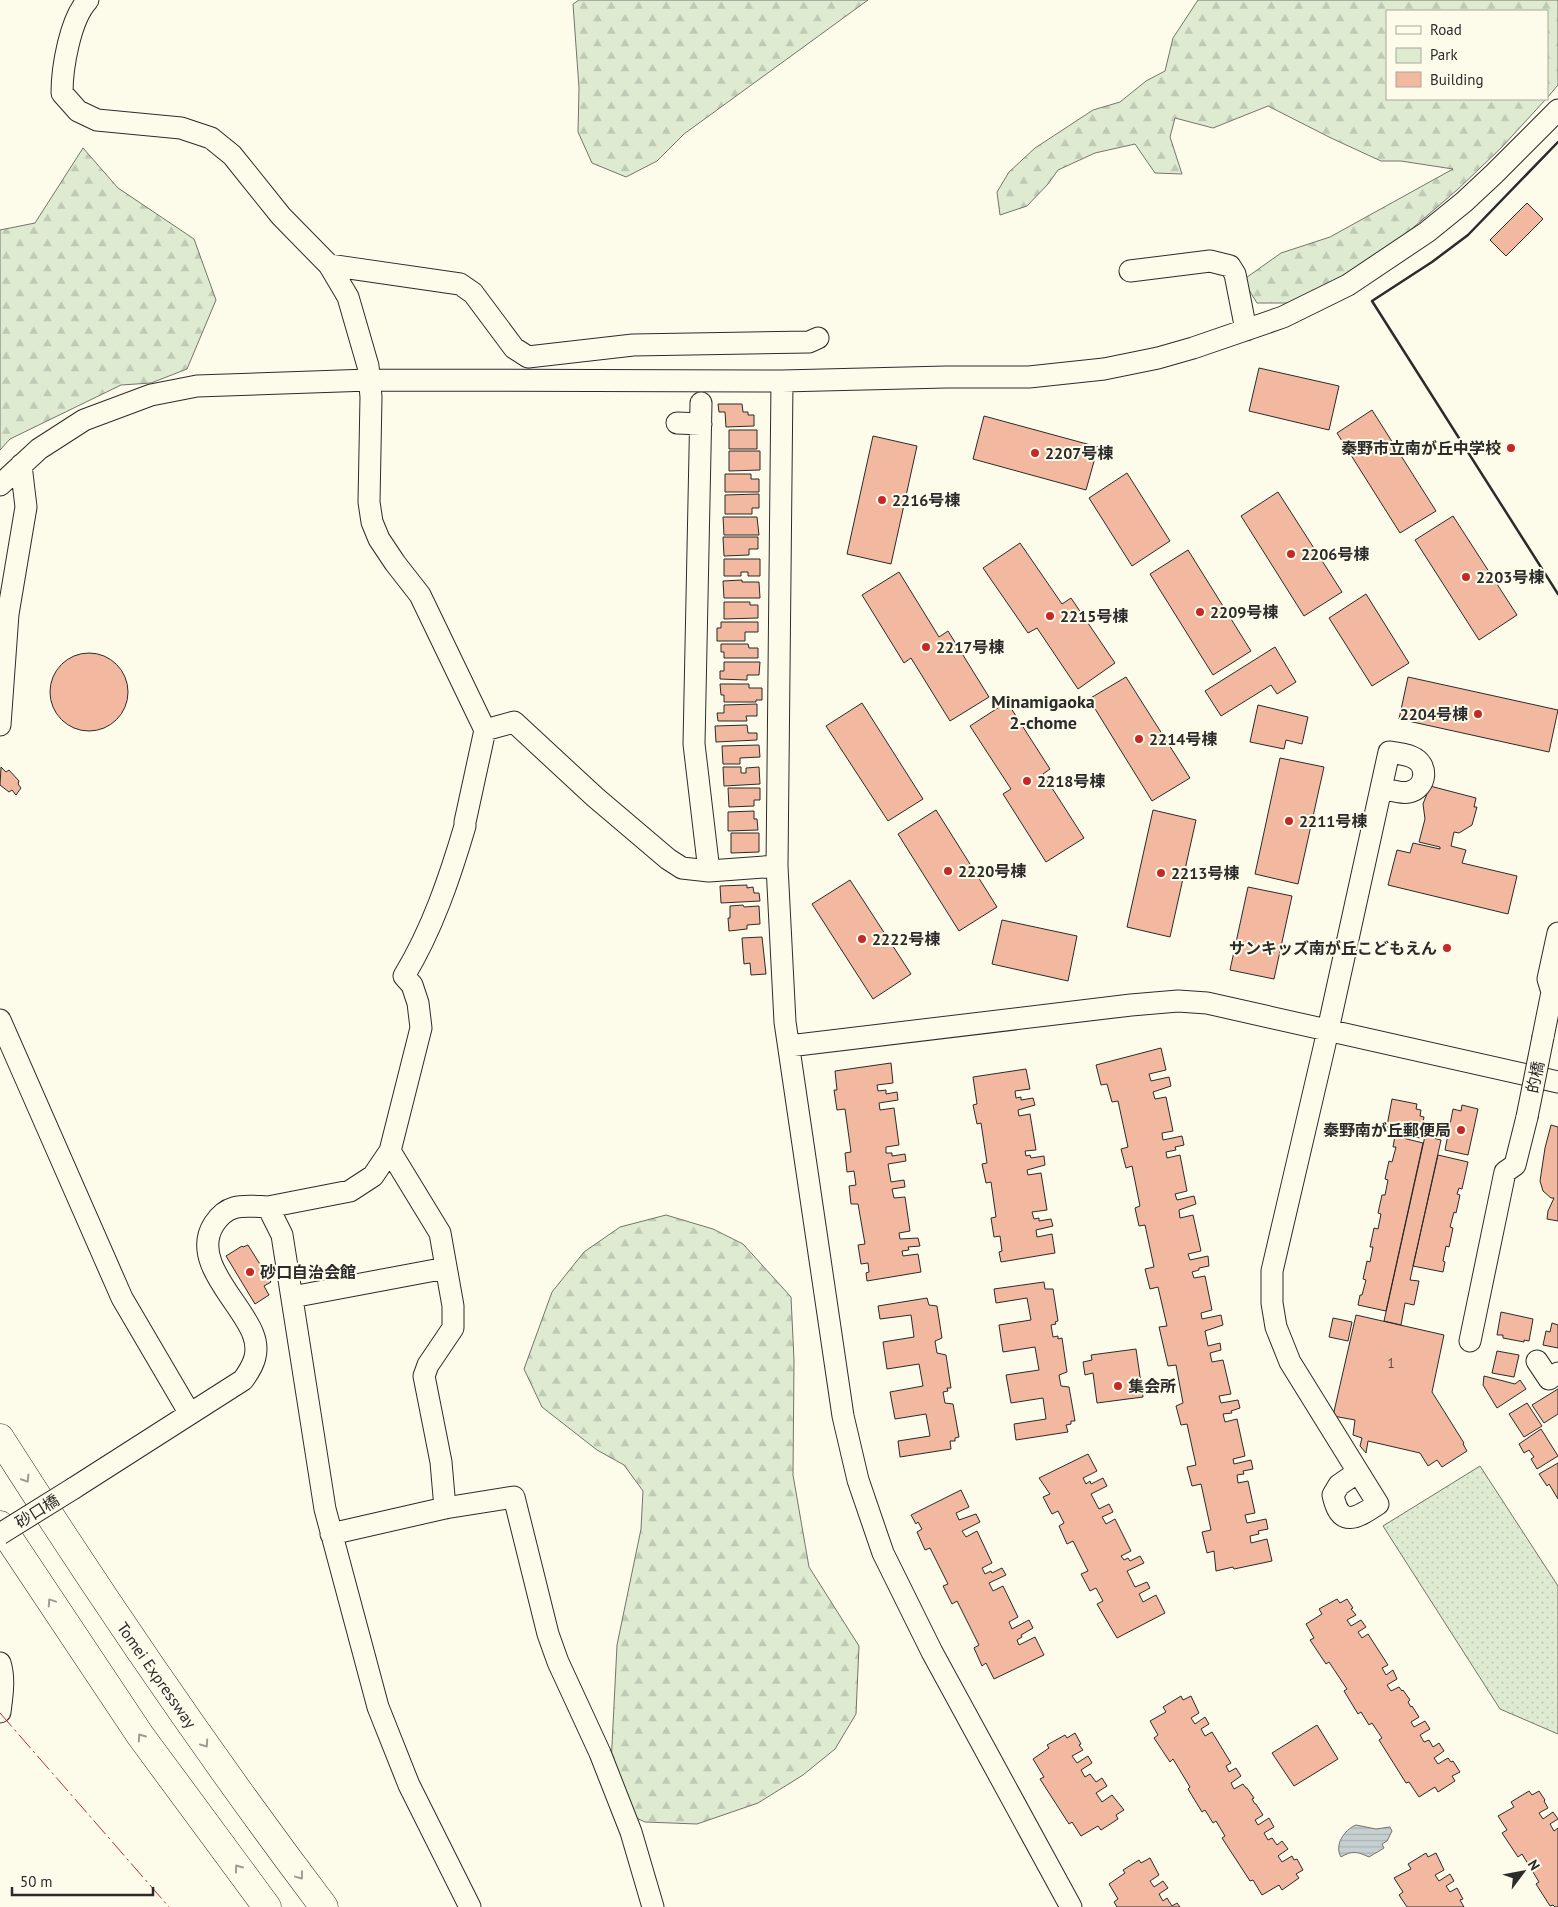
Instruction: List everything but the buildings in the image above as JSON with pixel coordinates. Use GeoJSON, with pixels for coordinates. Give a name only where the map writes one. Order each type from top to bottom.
{"type":"FeatureCollection","features":[{"type":"Feature","properties":{"kind":"highway","name":"Tomei Expressway"},"geometry":{"type":"LineString","coordinates":[[0,1438],[77,1559],[183,1713],[245,1802],[324,1907]]}},
{"type":"Feature","properties":{"kind":"highway"},"geometry":{"type":"LineString","coordinates":[[0,1525],[140,1735],[266,1907]]}},
{"type":"Feature","properties":{"kind":"street"},"geometry":{"type":"LineString","coordinates":[[88,0],[75,19],[62,74],[62,93],[78,111],[97,120],[182,128],[211,138],[232,155],[281,216],[329,264],[348,297],[368,366],[370,397],[369,502],[372,522],[379,539],[394,564],[420,595],[486,730],[465,826],[450,876],[413,962],[404,976],[412,985],[418,1004],[421,1028],[390,1151],[440,1233],[453,1306],[453,1328],[428,1365],[424,1376],[440,1462],[444,1508]]}},
{"type":"Feature","properties":{"kind":"street"},"geometry":{"type":"LineString","coordinates":[[0,485],[39,449],[84,420],[151,395],[197,386],[369,380],[782,380],[1029,377],[1072,374],[1158,358],[1194,348],[1283,317],[1348,285],[1427,232],[1464,202],[1558,110]]}},
{"type":"Feature","properties":{"kind":"street"},"geometry":{"type":"LineString","coordinates":[[1130,271],[1210,261],[1230,266],[1235,274],[1246,330]]}},
{"type":"Feature","properties":{"kind":"street"},"geometry":{"type":"LineString","coordinates":[[329,264],[460,284],[474,293],[514,348],[528,357],[633,345],[809,342],[818,338]]}},
{"type":"Feature","properties":{"kind":"street"},"geometry":{"type":"LineString","coordinates":[[528,357],[529,380]]}},
{"type":"Feature","properties":{"kind":"street"},"geometry":{"type":"LineString","coordinates":[[782,380],[777,866],[785,1022],[843,1416],[858,1480],[883,1553],[928,1644],[1071,1907]]}},
{"type":"Feature","properties":{"kind":"street"},"geometry":{"type":"LineString","coordinates":[[678,423],[701,413],[694,744],[709,871]]}},
{"type":"Feature","properties":{"kind":"street"},"geometry":{"type":"LineString","coordinates":[[0,725],[8,614],[26,506],[21,465]]}},
{"type":"Feature","properties":{"kind":"street"},"geometry":{"type":"LineString","coordinates":[[486,730],[514,722],[595,797],[668,859],[682,868],[709,871],[777,866]]}},
{"type":"Feature","properties":{"kind":"street"},"geometry":{"type":"LineString","coordinates":[[1358,1472],[1290,1362],[1276,1327],[1272,1303],[1272,1271],[1382,788]]}},
{"type":"Feature","properties":{"kind":"street","name":"的橋"},"geometry":{"type":"LineString","coordinates":[[1470,1341],[1505,1172],[1515,1165],[1527,1117],[1552,992],[1541,982],[1558,933]]}},
{"type":"Feature","properties":{"kind":"street"},"geometry":{"type":"LineString","coordinates":[[789,1046],[1178,1001],[1206,1003],[1558,1082]]}},
{"type":"Feature","properties":{"kind":"street"},"geometry":{"type":"LineString","coordinates":[[0,1020],[122,1298],[190,1414]]}},
{"type":"Feature","properties":{"kind":"street","name":"砂口橋"},"geometry":{"type":"LineString","coordinates":[[0,1534],[243,1380],[254,1366],[256,1352],[253,1334],[211,1266],[208,1250],[209,1232],[219,1216],[237,1205],[268,1207],[350,1191],[373,1176],[390,1151]]}},
{"type":"Feature","properties":{"kind":"street"},"geometry":{"type":"LineString","coordinates":[[268,1207],[282,1234],[325,1509],[378,1707],[409,1785],[470,1907]]}},
{"type":"Feature","properties":{"kind":"street"},"geometry":{"type":"LineString","coordinates":[[292,1297],[446,1268]]}},
{"type":"Feature","properties":{"kind":"street"},"geometry":{"type":"LineString","coordinates":[[1558,1366],[1537,1361],[1549,1379],[1558,1373]]}},
{"type":"Feature","properties":{"kind":"street"},"geometry":{"type":"LineString","coordinates":[[331,1534],[444,1508],[514,1497],[548,1634],[558,1662],[600,1753],[631,1832],[653,1907]]}},
{"type":"Feature","properties":{"kind":"street"},"geometry":{"type":"LineString","coordinates":[[0,1663],[2,1670],[2,1693],[0,1712]]}},
{"type":"Feature","properties":{"kind":"green space"},"geometry":{"type":"Polygon","coordinates":[[[579,0],[868,0],[684,134],[657,161],[626,177],[592,163],[578,132],[579,88],[573,4],[579,0]]]}},
{"type":"Feature","properties":{"kind":"green space"},"geometry":{"type":"Polygon","coordinates":[[[1198,0],[1558,0],[1558,85],[1548,97],[1548,10],[1386,10],[1386,100],[1545,100],[1502,147],[1457,190],[1408,232],[1345,278],[1290,303],[1257,303],[1243,280],[1281,253],[1330,237],[1453,169],[1401,161],[1381,161],[1268,106],[1213,128],[1175,118],[1170,137],[1182,174],[1155,173],[1135,144],[1095,153],[1058,170],[1048,184],[1027,206],[1000,215],[997,192],[1009,172],[1035,148],[1093,110],[1120,102],[1146,81],[1165,71],[1173,38],[1198,0]]]}},
{"type":"Feature","properties":{"kind":"green space"},"geometry":{"type":"Polygon","coordinates":[[[83,148],[118,188],[194,239],[216,300],[187,369],[151,383],[121,385],[10,439],[0,450],[0,230],[35,223],[83,148]]]}},
{"type":"Feature","properties":{"kind":"green space"},"geometry":{"type":"Polygon","coordinates":[[[666,1215],[713,1229],[743,1244],[791,1297],[794,1360],[793,1475],[809,1567],[859,1646],[856,1714],[835,1749],[803,1775],[758,1803],[697,1824],[645,1822],[609,1805],[617,1645],[641,1529],[643,1491],[624,1465],[597,1450],[542,1407],[524,1369],[552,1292],[584,1252],[620,1227],[666,1215]]]}},
{"type":"Feature","properties":{"kind":"green space"},"geometry":{"type":"Polygon","coordinates":[[[1480,1466],[1558,1586],[1558,1734],[1500,1709],[1383,1526],[1480,1466]]]}},
{"type":"Feature","properties":{"kind":"shaded area"},"geometry":{"type":"Polygon","coordinates":[[[1356,1825],[1376,1829],[1390,1827],[1392,1831],[1387,1841],[1382,1844],[1384,1848],[1369,1857],[1355,1852],[1341,1857],[1339,1848],[1341,1838],[1356,1825]]]}},
{"type":"Feature","properties":{"kind":"wall"},"geometry":{"type":"LineString","coordinates":[[1558,142],[1468,235],[1432,262],[1372,301],[1558,594]]}},
{"type":"Feature","properties":{"kind":"power"},"geometry":{"type":"LineString","coordinates":[[0,1713],[169,1907]]}},
{"type":"Feature","properties":{"kind":"place","name":"秦野市立南が丘中学校"},"geometry":{"type":"Point","coordinates":[1511,448]}},
{"type":"Feature","properties":{"kind":"place","name":"2207号棟"},"geometry":{"type":"Point","coordinates":[1035,453]}},
{"type":"Feature","properties":{"kind":"place","name":"2216号棟"},"geometry":{"type":"Point","coordinates":[882,500]}},
{"type":"Feature","properties":{"kind":"place","name":"2206号棟"},"geometry":{"type":"Point","coordinates":[1291,554]}},
{"type":"Feature","properties":{"kind":"place","name":"2203号棟"},"geometry":{"type":"Point","coordinates":[1466,577]}},
{"type":"Feature","properties":{"kind":"place","name":"2209号棟"},"geometry":{"type":"Point","coordinates":[1200,612]}},
{"type":"Feature","properties":{"kind":"place","name":"2215号棟"},"geometry":{"type":"Point","coordinates":[1050,616]}},
{"type":"Feature","properties":{"kind":"place","name":"2217号棟"},"geometry":{"type":"Point","coordinates":[926,647]}},
{"type":"Feature","properties":{"kind":"place","name":"2204号棟"},"geometry":{"type":"Point","coordinates":[1478,714]}},
{"type":"Feature","properties":{"kind":"place","name":"2214号棟"},"geometry":{"type":"Point","coordinates":[1139,739]}},
{"type":"Feature","properties":{"kind":"place","name":"2218号棟"},"geometry":{"type":"Point","coordinates":[1027,781]}},
{"type":"Feature","properties":{"kind":"place","name":"2211号棟"},"geometry":{"type":"Point","coordinates":[1289,821]}},
{"type":"Feature","properties":{"kind":"place","name":"2220号棟"},"geometry":{"type":"Point","coordinates":[948,871]}},
{"type":"Feature","properties":{"kind":"place","name":"2213号棟"},"geometry":{"type":"Point","coordinates":[1161,873]}},
{"type":"Feature","properties":{"kind":"place","name":"2222号棟"},"geometry":{"type":"Point","coordinates":[862,939]}},
{"type":"Feature","properties":{"kind":"place","name":"サンキッズ南が丘こどもえん"},"geometry":{"type":"Point","coordinates":[1447,948]}},
{"type":"Feature","properties":{"kind":"place","name":"秦野南が丘郵便局"},"geometry":{"type":"Point","coordinates":[1461,1130]}},
{"type":"Feature","properties":{"kind":"place","name":"砂口自治会館"},"geometry":{"type":"Point","coordinates":[250,1272]}},
{"type":"Feature","properties":{"kind":"place","name":"集会所"},"geometry":{"type":"Point","coordinates":[1118,1386]}},
{"type":"Feature","properties":{"kind":"district","name":"Minamigaoka 2-chome"},"geometry":{"type":"Point","coordinates":[1043,711]}}]}
